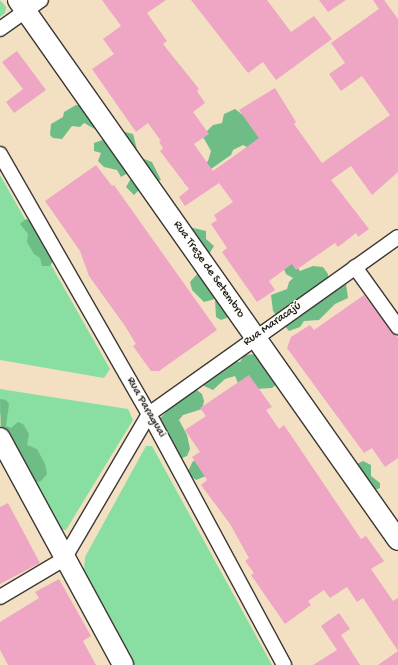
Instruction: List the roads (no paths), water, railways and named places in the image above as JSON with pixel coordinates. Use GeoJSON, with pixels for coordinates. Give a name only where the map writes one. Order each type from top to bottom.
{"type":"FeatureCollection","features":[{"type":"Feature","properties":{"kind":"main road","name":"Rua Treze de Setembro"},"geometry":{"type":"LineString","coordinates":[[28,4],[256,337],[398,540]]}},
{"type":"Feature","properties":{"kind":"main road"},"geometry":{"type":"LineString","coordinates":[[0,438],[64,559],[123,665]]}},
{"type":"Feature","properties":{"kind":"street"},"geometry":{"type":"LineString","coordinates":[[0,29],[28,4]]}},
{"type":"Feature","properties":{"kind":"street","name":"Rua Paraguai"},"geometry":{"type":"LineString","coordinates":[[0,154],[149,414],[284,665]]}},
{"type":"Feature","properties":{"kind":"street","name":"Rua Maracajú"},"geometry":{"type":"LineString","coordinates":[[149,414],[398,237]]}},
{"type":"Feature","properties":{"kind":"street"},"geometry":{"type":"LineString","coordinates":[[355,267],[398,327]]}},
{"type":"Feature","properties":{"kind":"street"},"geometry":{"type":"LineString","coordinates":[[0,597],[64,559],[149,414]]}}]}
